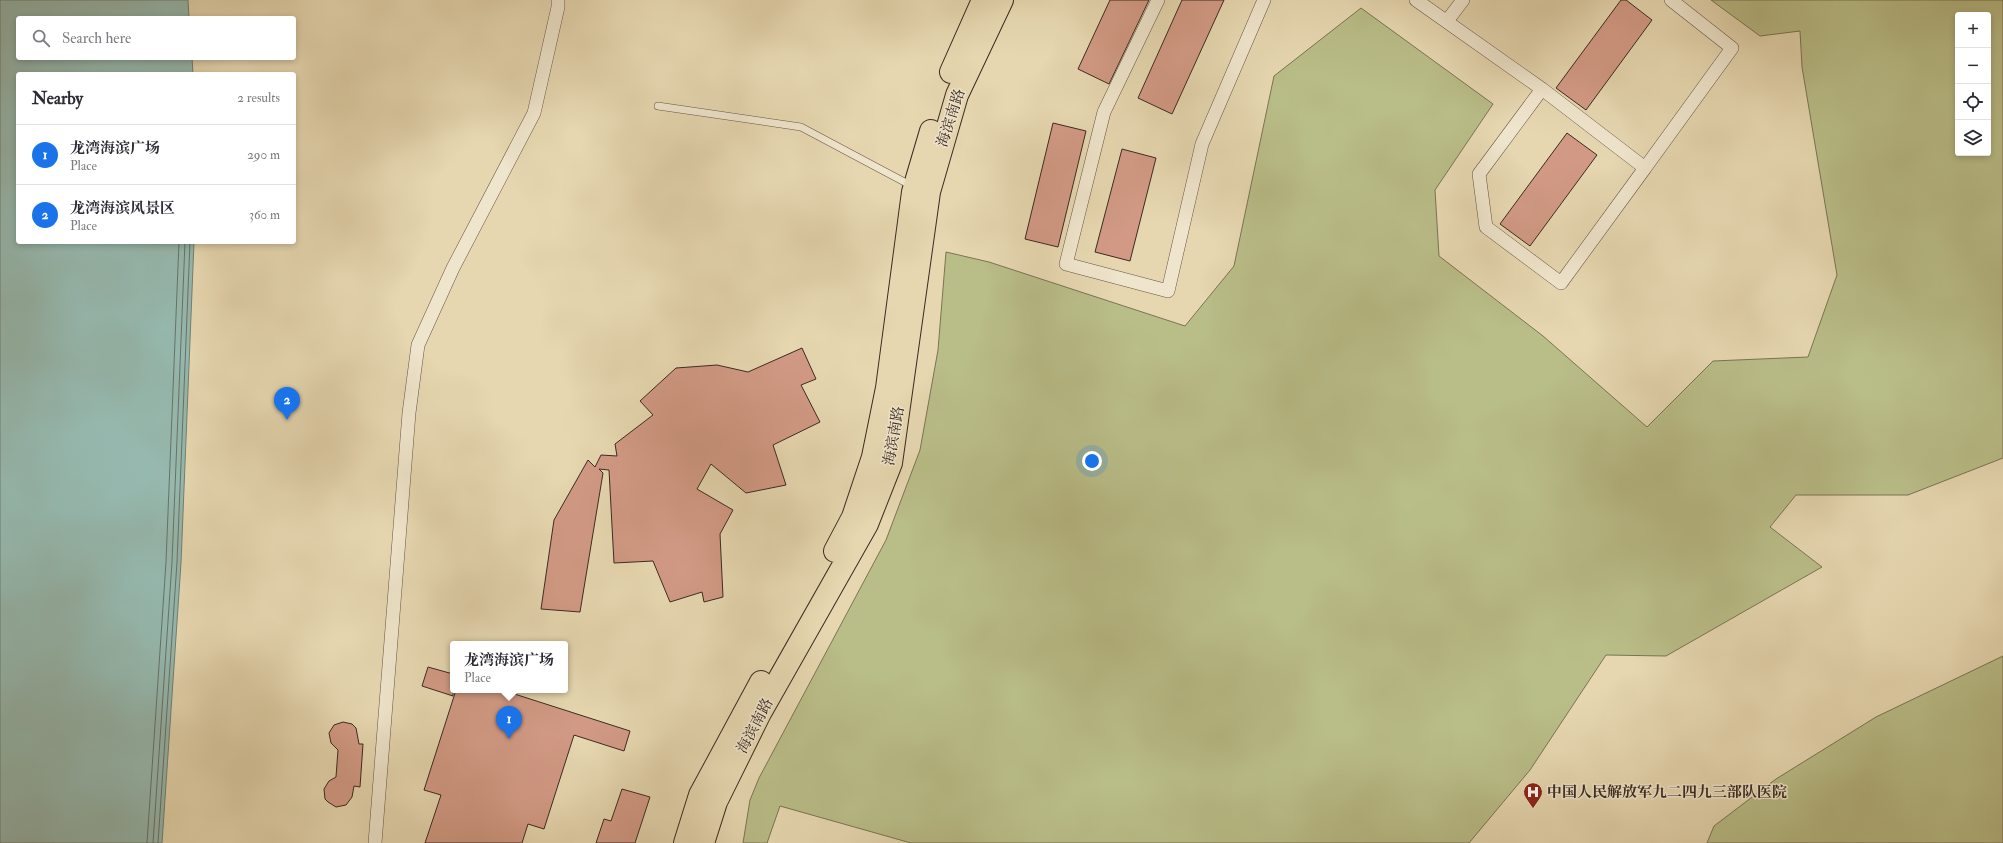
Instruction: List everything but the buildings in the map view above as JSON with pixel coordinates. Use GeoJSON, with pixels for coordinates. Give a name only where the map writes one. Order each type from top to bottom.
{"type":"FeatureCollection","features":[{"type":"Feature","properties":{"kind":"highway","name":"海滨南路"},"geometry":{"type":"LineString","coordinates":[[685,843],[700,795],[746,707],[787,639],[853,517],[873,457],[887,388],[914,187],[943,93],[983,0]]}},
{"type":"Feature","properties":{"kind":"highway","name":"海滨南路"},"geometry":{"type":"LineString","coordinates":[[703,843],[716,802],[760,713],[867,524],[891,463],[929,192],[957,95],[1002,0]]}},
{"type":"Feature","properties":{"kind":"street"},"geometry":{"type":"LineString","coordinates":[[375,843],[409,413],[418,345],[453,268],[534,113],[558,7],[558,0]]}},
{"type":"Feature","properties":{"kind":"street"},"geometry":{"type":"LineString","coordinates":[[1158,0],[1104,112],[1066,264],[1168,291],[1202,144],[1264,0]]}},
{"type":"Feature","properties":{"kind":"street"},"geometry":{"type":"LineString","coordinates":[[1416,0],[1542,89],[1645,168]]}},
{"type":"Feature","properties":{"kind":"street"},"geometry":{"type":"LineString","coordinates":[[1447,21],[1463,0]]}},
{"type":"Feature","properties":{"kind":"street"},"geometry":{"type":"LineString","coordinates":[[1542,89],[1479,174],[1486,227],[1561,283],[1732,48],[1671,0]]}},
{"type":"Feature","properties":{"kind":"lane"},"geometry":{"type":"LineString","coordinates":[[658,106],[801,128],[914,187]]}},
{"type":"Feature","properties":{"kind":"green space"},"geometry":{"type":"Polygon","coordinates":[[[1711,0],[2003,0],[2003,458],[1908,495],[1796,495],[1770,527],[1822,567],[1666,656],[1606,655],[1530,770],[1469,843],[911,843],[780,806],[767,843],[743,843],[750,800],[759,778],[886,540],[920,450],[938,350],[946,252],[989,262],[1185,326],[1234,266],[1274,76],[1361,8],[1493,104],[1435,190],[1439,256],[1543,336],[1647,427],[1713,361],[1808,357],[1837,275],[1802,67],[1800,31],[1760,36],[1711,0]]]}},
{"type":"Feature","properties":{"kind":"green space"},"geometry":{"type":"Polygon","coordinates":[[[2003,656],[2003,843],[1707,843],[1714,826],[1776,779],[1876,717],[2003,656]]]}},
{"type":"Feature","properties":{"kind":"water"},"geometry":{"type":"Polygon","coordinates":[[[0,0],[188,0],[189,16],[16,16],[16,60],[192,60],[193,72],[16,72],[16,244],[194,244],[181,563],[162,843],[0,843],[0,0]]]}},
{"type":"Feature","properties":{"kind":"place","name":"龙湾海滨风景区"},"geometry":{"type":"Point","coordinates":[287,420]}},
{"type":"Feature","properties":{"kind":"place","name":"龙湾海滨广场"},"geometry":{"type":"Point","coordinates":[509,739]}},
{"type":"Feature","properties":{"kind":"place","name":"中国人民解放军九二四九三部队医院"},"geometry":{"type":"Point","coordinates":[1533,809]}}]}
